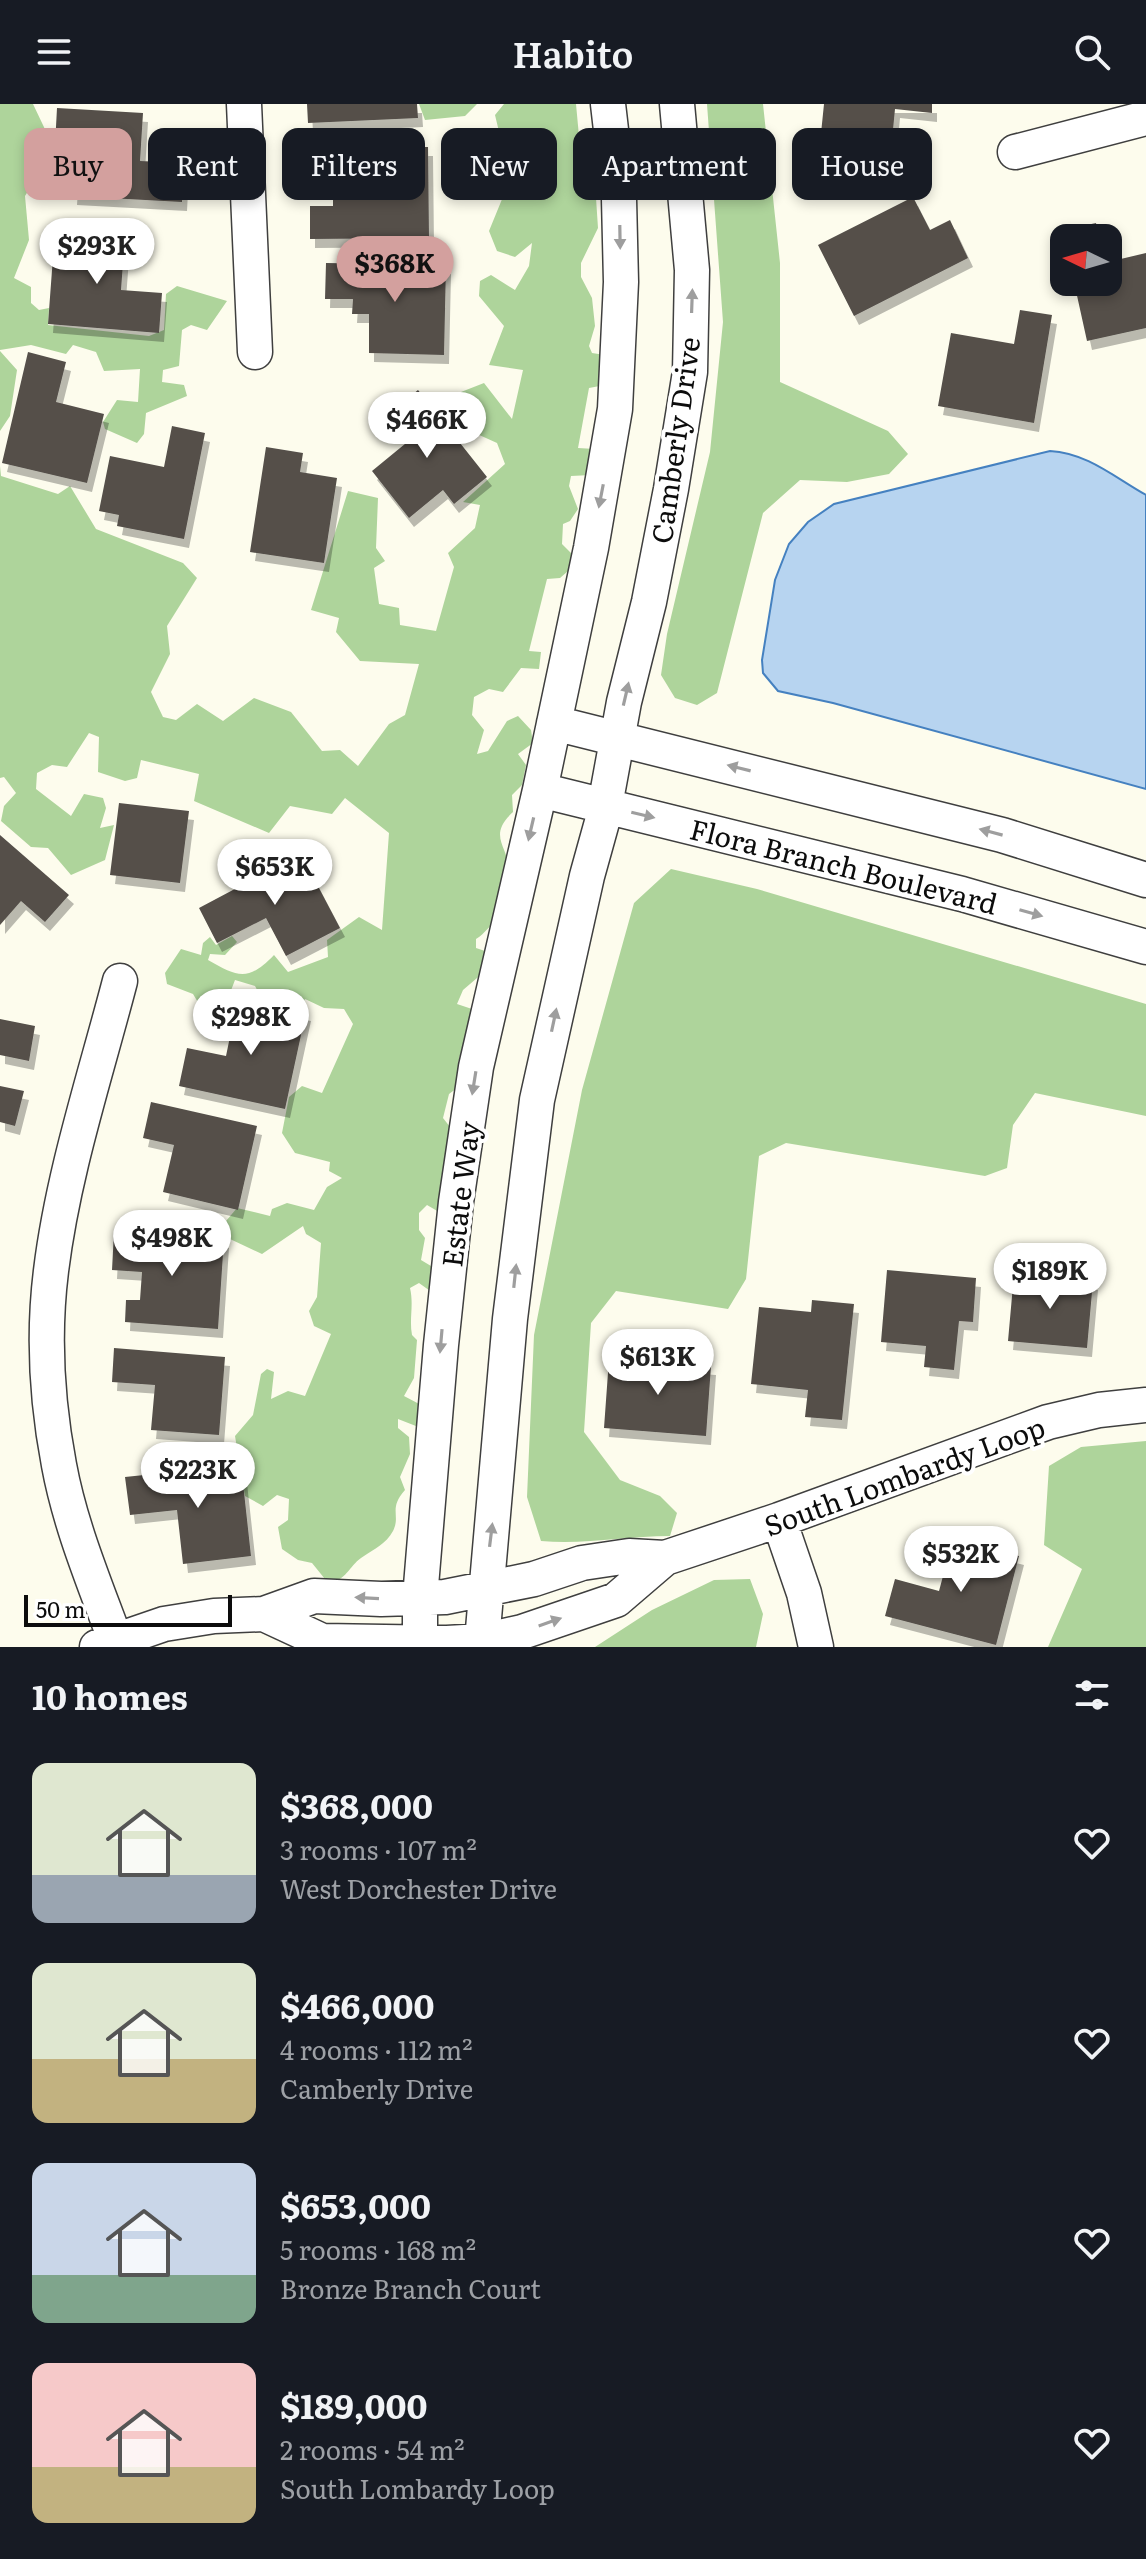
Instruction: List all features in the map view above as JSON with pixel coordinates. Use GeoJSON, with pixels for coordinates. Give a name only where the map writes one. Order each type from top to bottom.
{"type":"FeatureCollection","features":[{"type":"Feature","properties":{"kind":"street"},"geometry":{"type":"LineString","coordinates":[[244,104],[255,352]]}},
{"type":"Feature","properties":{"kind":"street"},"geometry":{"type":"LineString","coordinates":[[608,104],[619,199],[621,268],[615,409],[591,548],[551,738],[617,737],[1002,835],[1146,880]]}},
{"type":"Feature","properties":{"kind":"street","name":"Camberly Drive"},"geometry":{"type":"LineString","coordinates":[[604,806],[671,489],[690,372],[692,270],[677,104]]}},
{"type":"Feature","properties":{"kind":"street"},"geometry":{"type":"LineString","coordinates":[[1015,152],[1146,118]]}},
{"type":"Feature","properties":{"kind":"street","name":"Estate Way"},"geometry":{"type":"LineString","coordinates":[[434,1643],[441,1345],[456,1202],[476,1067],[551,738]]}},
{"type":"Feature","properties":{"kind":"street","name":"Flora Branch Boulevard"},"geometry":{"type":"LineString","coordinates":[[540,790],[962,894],[1146,947]]}},
{"type":"Feature","properties":{"kind":"street"},"geometry":{"type":"LineString","coordinates":[[482,1641],[510,1319],[537,1100],[604,806]]}},
{"type":"Feature","properties":{"kind":"street"},"geometry":{"type":"LineString","coordinates":[[120,981],[60,1212],[50,1274],[47,1335],[49,1401],[59,1468],[106,1643],[164,1624],[264,1614]]}},
{"type":"Feature","properties":{"kind":"street","name":"South Lombardy Loop"},"geometry":{"type":"LineString","coordinates":[[264,1614],[314,1596],[433,1598],[534,1579],[582,1563],[629,1556],[665,1558],[1048,1422],[1099,1410],[1146,1405]]}},
{"type":"Feature","properties":{"kind":"street"},"geometry":{"type":"LineString","coordinates":[[779,1520],[804,1593],[816,1647]]}},
{"type":"Feature","properties":{"kind":"street","name":"South Lombardy Loop"},"geometry":{"type":"LineString","coordinates":[[264,1614],[322,1641],[482,1641],[522,1632],[616,1600],[665,1558]]}},
{"type":"Feature","properties":{"kind":"green space"},"geometry":{"type":"Polygon","coordinates":[[[0,104],[33,104],[44,128],[24,128],[24,200],[29,240],[14,278],[31,287],[31,303],[39,310],[49,308],[48,325],[149,336],[164,330],[166,294],[177,286],[227,301],[207,330],[191,325],[182,330],[179,366],[163,370],[162,382],[184,385],[187,396],[146,413],[144,434],[137,443],[105,429],[103,422],[117,400],[138,402],[140,369],[104,371],[96,352],[73,345],[66,354],[31,345],[0,350],[0,104]]]}},
{"type":"Feature","properties":{"kind":"green space"},"geometry":{"type":"Polygon","coordinates":[[[419,104],[477,104],[465,116],[425,120],[419,104]]]}},
{"type":"Feature","properties":{"kind":"green space"},"geometry":{"type":"Polygon","coordinates":[[[504,104],[576,104],[578,128],[573,128],[573,200],[596,200],[598,228],[581,263],[581,277],[592,298],[595,326],[589,346],[592,353],[605,355],[605,385],[589,388],[578,448],[595,449],[591,475],[571,476],[569,486],[578,509],[570,521],[563,524],[562,544],[573,555],[575,565],[560,578],[547,579],[529,651],[541,652],[539,669],[521,668],[503,692],[489,689],[474,697],[472,715],[484,730],[477,754],[488,751],[507,721],[518,716],[531,730],[533,743],[518,754],[526,765],[522,785],[512,795],[513,812],[501,828],[509,875],[499,919],[476,939],[476,948],[488,952],[484,972],[463,990],[457,1004],[475,1010],[469,1042],[463,1044],[458,1063],[462,1072],[461,1085],[449,1094],[443,1118],[454,1132],[447,1166],[443,1168],[441,1180],[445,1185],[439,1212],[427,1205],[419,1213],[419,1230],[425,1238],[421,1260],[436,1269],[433,1293],[419,1283],[410,1288],[412,1335],[417,1340],[414,1378],[404,1396],[423,1406],[421,1428],[398,1419],[398,1428],[409,1437],[410,1454],[400,1477],[405,1490],[397,1502],[393,1531],[341,1578],[329,1584],[312,1563],[298,1560],[282,1549],[278,1527],[288,1520],[289,1499],[277,1495],[263,1506],[245,1496],[235,1436],[253,1415],[261,1374],[267,1369],[274,1372],[271,1399],[288,1391],[305,1396],[331,1334],[314,1326],[309,1311],[317,1297],[321,1243],[306,1234],[303,1226],[262,1254],[230,1239],[226,1221],[237,1208],[270,1216],[272,1209],[287,1203],[314,1210],[327,1187],[342,1178],[329,1171],[330,1162],[295,1153],[282,1133],[289,1097],[302,1086],[322,1093],[353,1024],[344,1009],[324,1008],[305,999],[300,1010],[263,1001],[255,986],[235,980],[230,993],[236,1000],[227,1011],[220,1005],[199,1004],[193,994],[167,984],[165,973],[181,949],[201,955],[203,943],[210,937],[216,945],[232,936],[237,942],[225,955],[210,954],[208,960],[242,974],[257,970],[274,955],[288,972],[328,957],[327,940],[359,917],[382,930],[389,833],[345,798],[332,814],[290,806],[269,833],[194,801],[199,774],[141,760],[137,778],[125,781],[98,772],[99,737],[89,733],[67,767],[52,765],[37,773],[36,789],[71,816],[84,794],[103,798],[106,808],[100,828],[114,825],[105,860],[71,875],[48,848],[31,847],[1,821],[4,806],[16,793],[4,777],[0,778],[0,466],[1,476],[58,494],[70,486],[96,529],[183,563],[197,578],[167,626],[170,654],[151,692],[163,717],[176,720],[197,704],[223,721],[254,698],[291,712],[322,751],[340,750],[358,766],[389,724],[405,715],[419,664],[360,661],[336,632],[339,618],[311,610],[348,491],[378,498],[376,548],[385,561],[374,568],[379,604],[399,608],[400,625],[436,631],[454,567],[448,553],[475,528],[480,505],[463,502],[505,464],[497,443],[466,429],[456,411],[461,392],[484,383],[512,419],[523,370],[489,365],[504,326],[479,296],[480,281],[491,275],[515,290],[529,266],[532,243],[515,257],[497,251],[489,231],[502,200],[557,200],[557,128],[498,128],[495,115],[504,104]]]}},
{"type":"Feature","properties":{"kind":"green space"},"geometry":{"type":"Polygon","coordinates":[[[707,104],[763,104],[766,128],[709,128],[707,104]]]}},
{"type":"Feature","properties":{"kind":"green space"},"geometry":{"type":"Polygon","coordinates":[[[714,200],[773,200],[780,263],[780,382],[888,431],[908,454],[889,474],[847,482],[800,480],[763,513],[717,693],[697,705],[675,698],[661,675],[667,634],[710,452],[723,322],[714,200]]]}},
{"type":"Feature","properties":{"kind":"green space"},"geometry":{"type":"Polygon","coordinates":[[[0,351],[17,370],[10,416],[0,431],[0,351]]]}},
{"type":"Feature","properties":{"kind":"green space"},"geometry":{"type":"Polygon","coordinates":[[[671,869],[757,889],[1146,1004],[1146,1116],[1035,1093],[1013,1125],[1007,1168],[985,1176],[786,1143],[759,1156],[746,1279],[728,1309],[616,1291],[591,1323],[584,1432],[620,1480],[660,1496],[677,1513],[670,1536],[541,1541],[527,1497],[534,1335],[582,1090],[634,903],[671,869]]]}},
{"type":"Feature","properties":{"kind":"green space"},"geometry":{"type":"Polygon","coordinates":[[[1146,1441],[1146,1647],[1048,1647],[1082,1569],[1044,1545],[1049,1466],[1081,1447],[1146,1441]]]}},
{"type":"Feature","properties":{"kind":"green space"},"geometry":{"type":"Polygon","coordinates":[[[750,1579],[763,1614],[756,1647],[595,1647],[652,1610],[714,1580],[750,1579]]]}},
{"type":"Feature","properties":{"kind":"water"},"geometry":{"type":"Polygon","coordinates":[[[1050,451],[1088,461],[1146,495],[1146,789],[833,703],[778,691],[763,673],[762,660],[775,580],[789,544],[808,522],[834,504],[1050,451]]]}},
{"type":"Feature","properties":{"kind":"building"},"geometry":{"type":"Polygon","coordinates":[[[307,104],[417,104],[418,118],[308,123],[307,104]]]}},
{"type":"Feature","properties":{"kind":"building"},"geometry":{"type":"Polygon","coordinates":[[[824,104],[932,104],[932,113],[895,109],[893,128],[822,128],[824,104]]]}},
{"type":"Feature","properties":{"kind":"building"},"geometry":{"type":"Polygon","coordinates":[[[57,108],[143,113],[140,161],[148,161],[148,200],[182,202],[132,199],[132,128],[56,128],[57,108]]]}},
{"type":"Feature","properties":{"kind":"building"},"geometry":{"type":"Polygon","coordinates":[[[425,147],[428,147],[429,238],[310,239],[310,206],[333,206],[333,200],[425,200],[425,147]]]}},
{"type":"Feature","properties":{"kind":"building"},"geometry":{"type":"Polygon","coordinates":[[[907,200],[915,200],[930,230],[950,220],[968,258],[854,316],[818,245],[907,200]]]}},
{"type":"Feature","properties":{"kind":"building"},"geometry":{"type":"Polygon","coordinates":[[[55,230],[125,236],[121,290],[162,293],[159,333],[48,324],[55,230]]]}},
{"type":"Feature","properties":{"kind":"building"},"geometry":{"type":"Polygon","coordinates":[[[1146,253],[1146,328],[1087,341],[1077,296],[1122,296],[1122,259],[1146,253]]]}},
{"type":"Feature","properties":{"kind":"building"},"geometry":{"type":"Polygon","coordinates":[[[326,263],[446,265],[444,355],[369,353],[369,314],[352,314],[353,299],[325,299],[326,263]]]}},
{"type":"Feature","properties":{"kind":"building"},"geometry":{"type":"Polygon","coordinates":[[[1020,310],[1052,315],[1034,423],[938,406],[951,333],[1014,344],[1020,310]]]}},
{"type":"Feature","properties":{"kind":"building"},"geometry":{"type":"Polygon","coordinates":[[[28,352],[66,362],[56,402],[104,414],[87,483],[2,463],[28,352]]]}},
{"type":"Feature","properties":{"kind":"building"},"geometry":{"type":"Polygon","coordinates":[[[418,390],[487,477],[454,504],[443,490],[409,518],[372,471],[411,439],[390,413],[418,390]]]}},
{"type":"Feature","properties":{"kind":"building"},"geometry":{"type":"Polygon","coordinates":[[[172,426],[205,433],[184,539],[117,526],[119,515],[99,511],[110,456],[164,467],[172,426]]]}},
{"type":"Feature","properties":{"kind":"building"},"geometry":{"type":"Polygon","coordinates":[[[266,447],[303,453],[300,472],[337,478],[324,563],[250,552],[266,447]]]}},
{"type":"Feature","properties":{"kind":"building"},"geometry":{"type":"Polygon","coordinates":[[[119,803],[189,811],[180,883],[110,875],[119,803]]]}},
{"type":"Feature","properties":{"kind":"building"},"geometry":{"type":"Polygon","coordinates":[[[0,835],[69,895],[45,922],[21,901],[0,925],[0,835]]]}},
{"type":"Feature","properties":{"kind":"building"},"geometry":{"type":"Polygon","coordinates":[[[301,854],[340,928],[286,956],[266,918],[217,943],[199,908],[301,854]]]}},
{"type":"Feature","properties":{"kind":"building"},"geometry":{"type":"Polygon","coordinates":[[[238,998],[306,1012],[285,1109],[179,1086],[187,1048],[226,1056],[238,998]]]}},
{"type":"Feature","properties":{"kind":"building"},"geometry":{"type":"Polygon","coordinates":[[[0,1019],[35,1026],[29,1061],[0,1055],[0,1019]]]}},
{"type":"Feature","properties":{"kind":"building"},"geometry":{"type":"Polygon","coordinates":[[[0,1086],[24,1091],[15,1126],[0,1122],[0,1086]]]}},
{"type":"Feature","properties":{"kind":"building"},"geometry":{"type":"Polygon","coordinates":[[[151,1102],[257,1126],[238,1210],[163,1192],[174,1145],[143,1138],[151,1102]]]}},
{"type":"Feature","properties":{"kind":"building"},"geometry":{"type":"Polygon","coordinates":[[[114,1232],[224,1239],[218,1329],[125,1322],[126,1300],[140,1300],[142,1272],[112,1270],[114,1232]]]}},
{"type":"Feature","properties":{"kind":"building"},"geometry":{"type":"Polygon","coordinates":[[[887,1270],[976,1278],[973,1322],[959,1321],[954,1370],[924,1367],[926,1346],[881,1342],[887,1270]]]}},
{"type":"Feature","properties":{"kind":"building"},"geometry":{"type":"Polygon","coordinates":[[[1014,1274],[1093,1281],[1087,1348],[1008,1341],[1014,1274]]]}},
{"type":"Feature","properties":{"kind":"building"},"geometry":{"type":"Polygon","coordinates":[[[812,1300],[854,1304],[842,1420],[805,1417],[808,1390],[751,1384],[759,1307],[811,1312],[812,1300]]]}},
{"type":"Feature","properties":{"kind":"building"},"geometry":{"type":"Polygon","coordinates":[[[114,1348],[225,1357],[219,1435],[151,1430],[155,1385],[112,1382],[114,1348]]]}},
{"type":"Feature","properties":{"kind":"building"},"geometry":{"type":"Polygon","coordinates":[[[609,1359],[711,1366],[706,1436],[604,1428],[609,1359]]]}},
{"type":"Feature","properties":{"kind":"building"},"geometry":{"type":"Polygon","coordinates":[[[241,1465],[251,1556],[183,1564],[177,1510],[130,1515],[125,1477],[241,1465]]]}},
{"type":"Feature","properties":{"kind":"building"},"geometry":{"type":"Polygon","coordinates":[[[953,1539],[1019,1556],[996,1645],[885,1616],[895,1579],[939,1591],[953,1539]]]}}]}
